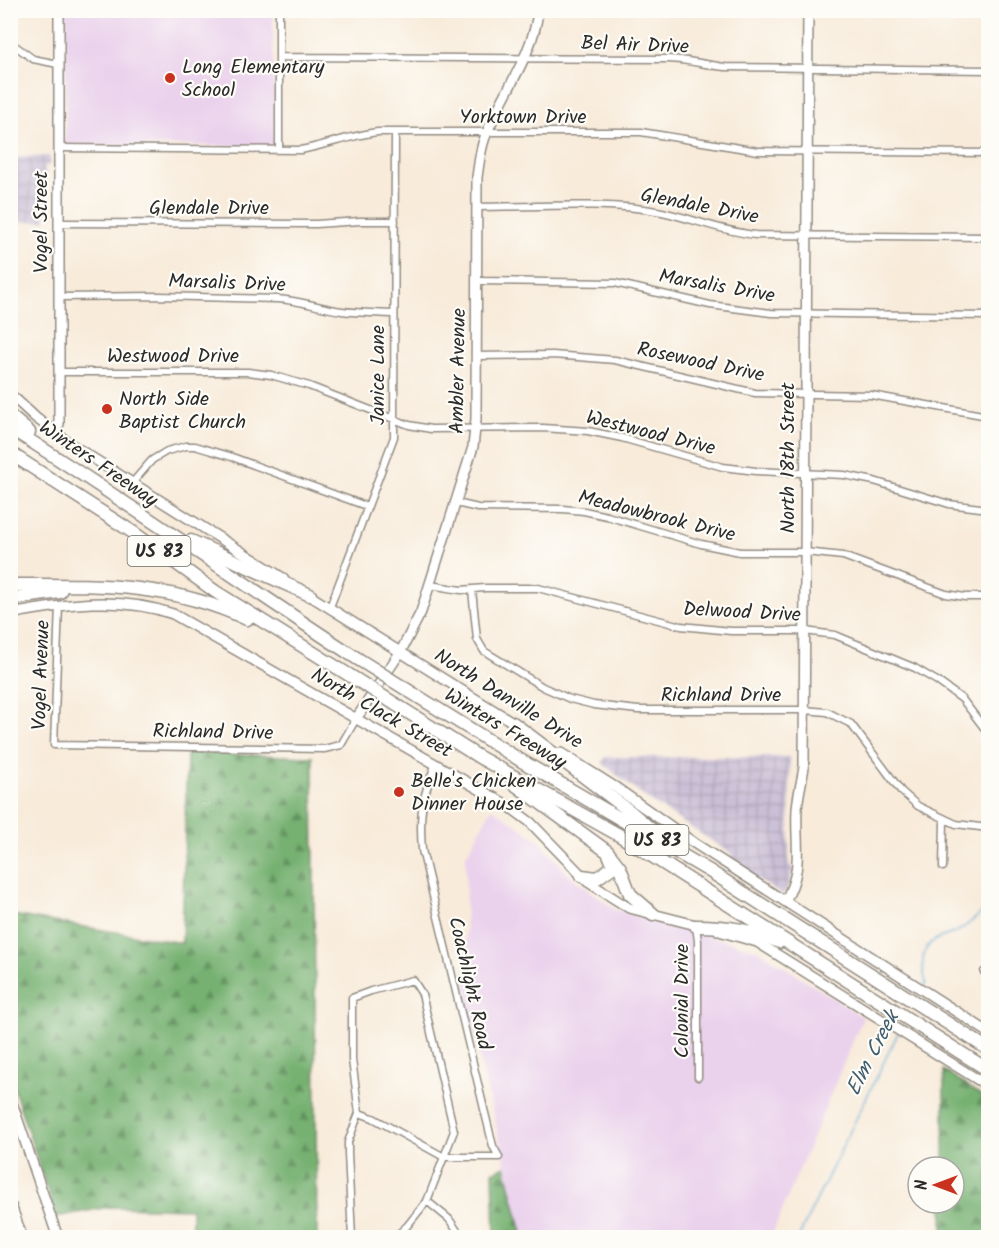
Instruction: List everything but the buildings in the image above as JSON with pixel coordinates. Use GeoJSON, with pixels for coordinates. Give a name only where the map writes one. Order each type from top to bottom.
{"type":"FeatureCollection","features":[{"type":"Feature","properties":{"kind":"highway"},"geometry":{"type":"LineString","coordinates":[[10,416],[64,462]]}},
{"type":"Feature","properties":{"kind":"highway","name":"Winters Freeway"},"geometry":{"type":"LineString","coordinates":[[10,428],[64,462],[257,594],[409,691],[520,760],[675,851],[988,1049]]}},
{"type":"Feature","properties":{"kind":"highway","name":"Winters Freeway"},"geometry":{"type":"LineString","coordinates":[[10,453],[134,533],[216,592],[479,757],[620,835],[988,1070]]}},
{"type":"Feature","properties":{"kind":"highway"},"geometry":{"type":"LineString","coordinates":[[146,518],[310,595]]}},
{"type":"Feature","properties":{"kind":"highway"},"geometry":{"type":"LineString","coordinates":[[10,585],[132,587],[171,592],[230,611],[308,650]]}},
{"type":"Feature","properties":{"kind":"highway"},"geometry":{"type":"LineString","coordinates":[[10,599],[74,590],[132,587]]}},
{"type":"Feature","properties":{"kind":"highway"},"geometry":{"type":"LineString","coordinates":[[513,723],[633,813],[675,851]]}},
{"type":"Feature","properties":{"kind":"highway"},"geometry":{"type":"LineString","coordinates":[[479,757],[608,852],[620,868],[630,894],[653,914]]}},
{"type":"Feature","properties":{"kind":"highway"},"geometry":{"type":"LineString","coordinates":[[582,876],[597,878],[610,868],[613,864],[608,852]]}},
{"type":"Feature","properties":{"kind":"highway"},"geometry":{"type":"LineString","coordinates":[[696,926],[726,926],[752,932],[814,959]]}},
{"type":"Feature","properties":{"kind":"highway"},"geometry":{"type":"LineString","coordinates":[[10,1207],[21,1238]]}},
{"type":"Feature","properties":{"kind":"main road","name":"Vogel Street"},"geometry":{"type":"LineString","coordinates":[[54,432],[59,424],[59,10]]}},
{"type":"Feature","properties":{"kind":"main road","name":"Ambler Avenue"},"geometry":{"type":"LineString","coordinates":[[356,718],[400,651],[421,612],[473,447],[476,429],[477,207],[480,157],[487,132],[523,59],[538,22],[538,10]]}},
{"type":"Feature","properties":{"kind":"main road","name":"North 18th Street"},"geometry":{"type":"LineString","coordinates":[[785,901],[794,886],[797,873],[797,809],[804,767],[808,10]]}},
{"type":"Feature","properties":{"kind":"main road","name":"North Danville Drive"},"geometry":{"type":"LineString","coordinates":[[10,394],[54,432],[615,787],[694,843],[988,1032]]}},
{"type":"Feature","properties":{"kind":"main road","name":"North Clack Street"},"geometry":{"type":"LineString","coordinates":[[10,614],[59,605],[120,602],[153,607],[173,614],[507,805],[588,882],[629,908],[757,942],[988,1086]]}},
{"type":"Feature","properties":{"kind":"main road"},"geometry":{"type":"LineString","coordinates":[[10,1097],[58,1238]]}},
{"type":"Feature","properties":{"kind":"street"},"geometry":{"type":"LineString","coordinates":[[279,10],[279,150]]}},
{"type":"Feature","properties":{"kind":"street"},"geometry":{"type":"LineString","coordinates":[[10,42],[33,59],[58,64]]}},
{"type":"Feature","properties":{"kind":"street","name":"Bel Air Drive"},"geometry":{"type":"LineString","coordinates":[[279,57],[666,59],[688,60],[725,67],[988,70]]}},
{"type":"Feature","properties":{"kind":"street","name":"Janice Lane"},"geometry":{"type":"LineString","coordinates":[[330,607],[366,506],[391,446],[395,420],[393,314],[395,132]]}},
{"type":"Feature","properties":{"kind":"street","name":"Yorktown Drive"},"geometry":{"type":"LineString","coordinates":[[58,148],[301,150],[364,133],[641,132],[736,149],[807,152],[988,153]]}},
{"type":"Feature","properties":{"kind":"street","name":"Glendale Drive"},"geometry":{"type":"LineString","coordinates":[[477,207],[626,208],[662,212],[735,233],[806,236],[988,237]]}},
{"type":"Feature","properties":{"kind":"street","name":"Glendale Drive"},"geometry":{"type":"LineString","coordinates":[[59,223],[316,224],[395,221]]}},
{"type":"Feature","properties":{"kind":"street","name":"Marsalis Drive"},"geometry":{"type":"LineString","coordinates":[[476,280],[615,283],[746,311],[806,315],[988,316]]}},
{"type":"Feature","properties":{"kind":"street","name":"Marsalis Drive"},"geometry":{"type":"LineString","coordinates":[[58,297],[159,296],[277,299],[295,300],[316,307],[342,311],[393,314]]}},
{"type":"Feature","properties":{"kind":"street","name":"Rosewood Drive"},"geometry":{"type":"LineString","coordinates":[[476,356],[554,355],[615,360],[755,393],[871,395],[988,416]]}},
{"type":"Feature","properties":{"kind":"street","name":"Westwood Drive"},"geometry":{"type":"LineString","coordinates":[[59,372],[248,372],[271,375],[309,386],[409,425],[431,429],[543,428],[588,431],[723,467],[756,471],[844,475],[874,481],[949,504],[988,509]]}},
{"type":"Feature","properties":{"kind":"street"},"geometry":{"type":"LineString","coordinates":[[134,482],[152,460],[167,451],[195,446],[232,457],[366,506]]}},
{"type":"Feature","properties":{"kind":"street","name":"Meadowbrook Drive"},"geometry":{"type":"LineString","coordinates":[[456,503],[486,508],[563,509],[584,512],[607,516],[701,544],[740,552],[805,552],[843,556],[946,594],[988,597]]}},
{"type":"Feature","properties":{"kind":"street","name":"Delwood Drive"},"geometry":{"type":"LineString","coordinates":[[430,585],[449,590],[538,588],[681,626],[710,630],[805,631],[835,634],[915,668],[937,681],[962,699],[988,732]]}},
{"type":"Feature","properties":{"kind":"street","name":"Richland Drive"},"geometry":{"type":"LineString","coordinates":[[471,590],[477,639],[484,651],[543,687],[570,699],[601,706],[638,710],[827,712],[851,724],[901,791],[918,806],[944,820],[988,828]]}},
{"type":"Feature","properties":{"kind":"street","name":"Vogel Avenue"},"geometry":{"type":"LineString","coordinates":[[54,745],[59,605]]}},
{"type":"Feature","properties":{"kind":"street","name":"Richland Drive"},"geometry":{"type":"LineString","coordinates":[[54,745],[324,749],[341,745],[356,718]]}},
{"type":"Feature","properties":{"kind":"street","name":"Coachlight Road"},"geometry":{"type":"LineString","coordinates":[[435,763],[422,799],[420,825],[422,850],[493,1146],[499,1157],[444,1157]]}},
{"type":"Feature","properties":{"kind":"street"},"geometry":{"type":"LineString","coordinates":[[943,867],[944,820]]}},
{"type":"Feature","properties":{"kind":"street","name":"Colonial Drive"},"geometry":{"type":"LineString","coordinates":[[696,926],[698,941],[698,1077]]}},
{"type":"Feature","properties":{"kind":"street"},"geometry":{"type":"LineString","coordinates":[[352,1238],[348,1142],[359,1113],[352,1060],[352,998],[412,980],[423,994],[454,1131],[427,1201],[394,1238]]}},
{"type":"Feature","properties":{"kind":"street"},"geometry":{"type":"LineString","coordinates":[[359,1113],[373,1118],[444,1157]]}},
{"type":"Feature","properties":{"kind":"street"},"geometry":{"type":"LineString","coordinates":[[427,1201],[449,1219],[462,1238]]}},
{"type":"Feature","properties":{"kind":"shaded area","name":"Long Elementary School"},"geometry":{"type":"Polygon","coordinates":[[[66,11],[273,11],[274,146],[65,145],[66,11]]]}},
{"type":"Feature","properties":{"kind":"shaded area"},"geometry":{"type":"Polygon","coordinates":[[[50,156],[50,165],[45,166],[46,221],[11,222],[11,158],[50,156]]]}},
{"type":"Feature","properties":{"kind":"shaded area"},"geometry":{"type":"Polygon","coordinates":[[[605,757],[790,757],[789,865],[793,868],[784,894],[729,861],[732,854],[647,799],[602,763],[605,757]]]}},
{"type":"Feature","properties":{"kind":"shaded area"},"geometry":{"type":"Polygon","coordinates":[[[492,808],[538,840],[570,876],[616,910],[758,950],[863,1017],[771,1237],[523,1237],[465,997],[466,856],[492,808]]]}},
{"type":"Feature","properties":{"kind":"green space"},"geometry":{"type":"Polygon","coordinates":[[[187,753],[313,757],[317,1237],[192,1237],[192,1209],[109,1207],[56,1217],[11,1080],[11,915],[182,943],[187,753]]]}},
{"type":"Feature","properties":{"kind":"green space"},"geometry":{"type":"Polygon","coordinates":[[[944,1070],[988,1101],[988,1237],[943,1237],[943,1215],[966,1215],[966,1155],[944,1155],[944,1070]]]}},
{"type":"Feature","properties":{"kind":"green space"},"geometry":{"type":"Polygon","coordinates":[[[505,1166],[523,1237],[495,1237],[493,1172],[505,1166]]]}},
{"type":"Feature","properties":{"kind":"waterway","name":"Elm Creek"},"geometry":{"type":"LineString","coordinates":[[924,987],[926,983],[923,959],[926,948],[938,939],[962,929],[988,907]]}},
{"type":"Feature","properties":{"kind":"waterway","name":"Elm Creek"},"geometry":{"type":"LineString","coordinates":[[798,1238],[898,1033]]}},
{"type":"Feature","properties":{"kind":"place","name":"Long Elementary School"},"geometry":{"type":"Point","coordinates":[170,78]}},
{"type":"Feature","properties":{"kind":"place","name":"North Side Baptist Church"},"geometry":{"type":"Point","coordinates":[107,409]}},
{"type":"Feature","properties":{"kind":"place","name":"Belle's Chicken Dinner House"},"geometry":{"type":"Point","coordinates":[399,792]}}]}
